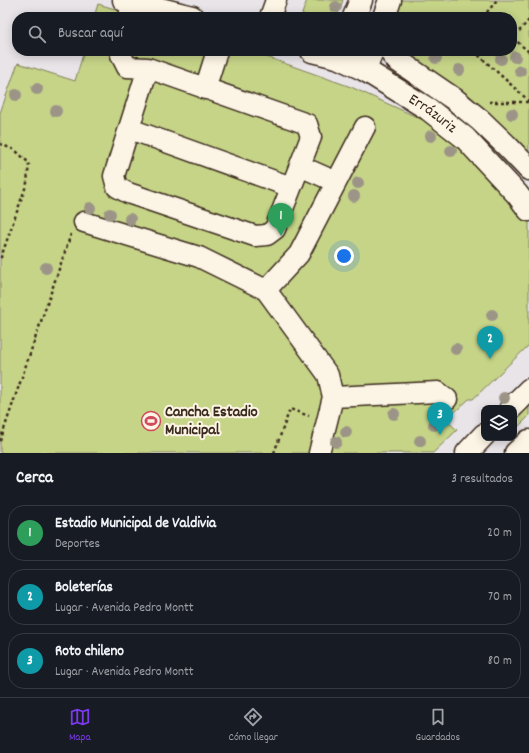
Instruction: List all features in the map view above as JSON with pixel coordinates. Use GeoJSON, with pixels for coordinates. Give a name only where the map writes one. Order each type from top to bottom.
{"type":"FeatureCollection","features":[{"type":"Feature","properties":{"kind":"main road"},"geometry":{"type":"LineString","coordinates":[[356,12],[361,0]]}},
{"type":"Feature","properties":{"kind":"main road"},"geometry":{"type":"LineString","coordinates":[[386,12],[390,0]]}},
{"type":"Feature","properties":{"kind":"main road"},"geometry":{"type":"LineString","coordinates":[[128,6],[163,12]]}},
{"type":"Feature","properties":{"kind":"main road","name":"Errázuriz"},"geometry":{"type":"LineString","coordinates":[[348,56],[368,60],[465,138],[517,194],[529,210]]}},
{"type":"Feature","properties":{"kind":"main road","name":"Errázuriz"},"geometry":{"type":"LineString","coordinates":[[394,56],[397,60],[454,99],[476,117],[529,169]]}},
{"type":"Feature","properties":{"kind":"main road"},"geometry":{"type":"LineString","coordinates":[[514,405],[529,390]]}},
{"type":"Feature","properties":{"kind":"main road"},"geometry":{"type":"LineString","coordinates":[[467,453],[481,438]]}},
{"type":"Feature","properties":{"kind":"main road"},"geometry":{"type":"LineString","coordinates":[[516,453],[529,441]]}},
{"type":"Feature","properties":{"kind":"lane"},"geometry":{"type":"LineString","coordinates":[[272,12],[276,0]]}},
{"type":"Feature","properties":{"kind":"lane"},"geometry":{"type":"LineString","coordinates":[[122,56],[127,67],[148,68],[307,124],[311,137],[275,229],[267,235],[255,236],[128,194],[117,187],[114,176],[148,68]]}},
{"type":"Feature","properties":{"kind":"lane"},"geometry":{"type":"LineString","coordinates":[[205,89],[215,56]]}},
{"type":"Feature","properties":{"kind":"lane"},"geometry":{"type":"LineString","coordinates":[[266,290],[299,254],[365,126]]}},
{"type":"Feature","properties":{"kind":"lane"},"geometry":{"type":"LineString","coordinates":[[130,129],[291,187]]}},
{"type":"Feature","properties":{"kind":"lane"},"geometry":{"type":"LineString","coordinates":[[300,166],[336,182]]}},
{"type":"Feature","properties":{"kind":"lane"},"geometry":{"type":"LineString","coordinates":[[84,222],[199,258],[266,290],[328,375],[333,397],[319,453]]}},
{"type":"Feature","properties":{"kind":"lane"},"geometry":{"type":"LineString","coordinates":[[333,397],[438,392],[447,399]]}},
{"type":"Feature","properties":{"kind":"path"},"geometry":{"type":"LineString","coordinates":[[487,12],[497,0]]}},
{"type":"Feature","properties":{"kind":"path"},"geometry":{"type":"LineString","coordinates":[[517,34],[529,20]]}},
{"type":"Feature","properties":{"kind":"path"},"geometry":{"type":"LineString","coordinates":[[517,42],[529,52]]}},
{"type":"Feature","properties":{"kind":"path"},"geometry":{"type":"LineString","coordinates":[[479,56],[529,102]]}},
{"type":"Feature","properties":{"kind":"path"},"geometry":{"type":"LineString","coordinates":[[488,102],[529,102]]}},
{"type":"Feature","properties":{"kind":"path"},"geometry":{"type":"LineString","coordinates":[[0,144],[15,150],[29,163],[27,183],[0,260]]}},
{"type":"Feature","properties":{"kind":"path"},"geometry":{"type":"LineString","coordinates":[[0,441],[72,231],[84,222]]}},
{"type":"Feature","properties":{"kind":"path"},"geometry":{"type":"LineString","coordinates":[[274,453],[290,408],[326,422]]}},
{"type":"Feature","properties":{"kind":"green space"},"geometry":{"type":"Polygon","coordinates":[[[307,0],[343,0],[339,12],[303,12],[307,0]]]}},
{"type":"Feature","properties":{"kind":"green space"},"geometry":{"type":"Polygon","coordinates":[[[399,0],[529,0],[529,156],[516,140],[469,95],[403,56],[517,56],[517,12],[394,12],[399,0]]]}},
{"type":"Feature","properties":{"kind":"green space"},"geometry":{"type":"Polygon","coordinates":[[[98,4],[125,12],[96,12],[98,4]]]}},
{"type":"Feature","properties":{"kind":"green space"},"geometry":{"type":"Polygon","coordinates":[[[82,56],[264,56],[351,87],[443,129],[529,218],[529,345],[473,399],[469,399],[446,420],[457,430],[433,453],[0,453],[0,113],[18,63],[75,81],[82,56]]]}},
{"type":"Feature","properties":{"kind":"green space"},"geometry":{"type":"Polygon","coordinates":[[[529,403],[529,416],[517,428],[517,415],[529,403]]]}},
{"type":"Feature","properties":{"kind":"place","name":"Estadio Municipal de Valdivia"},"geometry":{"type":"Point","coordinates":[281,236]}},
{"type":"Feature","properties":{"kind":"place","name":"Boleterías"},"geometry":{"type":"Point","coordinates":[490,359]}},
{"type":"Feature","properties":{"kind":"place","name":"Cancha Estadio Municipal"},"geometry":{"type":"Point","coordinates":[151,421]}},
{"type":"Feature","properties":{"kind":"place","name":"Roto chileno"},"geometry":{"type":"Point","coordinates":[440,435]}}]}
